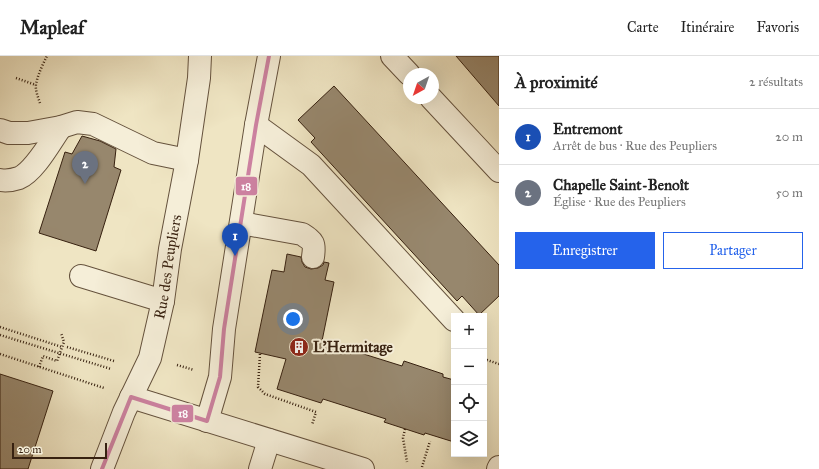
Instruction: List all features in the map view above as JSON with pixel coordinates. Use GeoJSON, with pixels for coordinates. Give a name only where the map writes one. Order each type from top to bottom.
{"type":"FeatureCollection","features":[{"type":"Feature","properties":{"kind":"street","name":"Rue des Peupliers"},"geometry":{"type":"LineString","coordinates":[[102,469],[131,397],[150,358],[164,301],[170,249],[187,160],[199,78],[200,56]]}},
{"type":"Feature","properties":{"kind":"street"},"geometry":{"type":"LineString","coordinates":[[207,421],[220,377],[224,329],[256,125],[269,56]]}},
{"type":"Feature","properties":{"kind":"street"},"geometry":{"type":"LineString","coordinates":[[392,56],[403,68]]}},
{"type":"Feature","properties":{"kind":"street"},"geometry":{"type":"LineString","coordinates":[[437,104],[499,171]]}},
{"type":"Feature","properties":{"kind":"street"},"geometry":{"type":"LineString","coordinates":[[0,130],[9,133],[28,133],[61,127],[77,122],[93,124],[153,152],[187,160]]}},
{"type":"Feature","properties":{"kind":"street"},"geometry":{"type":"LineString","coordinates":[[256,125],[311,165],[451,317]]}},
{"type":"Feature","properties":{"kind":"street"},"geometry":{"type":"LineString","coordinates":[[0,180],[6,181],[20,177],[33,167],[61,127]]}},
{"type":"Feature","properties":{"kind":"street"},"geometry":{"type":"LineString","coordinates":[[241,223],[302,234],[311,240],[314,246],[313,257]]}},
{"type":"Feature","properties":{"kind":"street"},"geometry":{"type":"LineString","coordinates":[[81,276],[164,301]]}},
{"type":"Feature","properties":{"kind":"street"},"geometry":{"type":"LineString","coordinates":[[131,397],[363,469]]}},
{"type":"Feature","properties":{"kind":"street"},"geometry":{"type":"LineString","coordinates":[[260,469],[269,440]]}},
{"type":"Feature","properties":{"kind":"path"},"geometry":{"type":"LineString","coordinates":[[47,56],[36,84],[37,95],[40,106],[48,116],[61,127]]}},
{"type":"Feature","properties":{"kind":"path"},"geometry":{"type":"LineString","coordinates":[[16,78],[36,84]]}},
{"type":"Feature","properties":{"kind":"path"},"geometry":{"type":"LineString","coordinates":[[0,327],[62,347]]}},
{"type":"Feature","properties":{"kind":"path"},"geometry":{"type":"LineString","coordinates":[[39,367],[43,356],[58,361],[64,342],[61,333]]}},
{"type":"Feature","properties":{"kind":"path"},"geometry":{"type":"LineString","coordinates":[[0,335],[111,369]]}},
{"type":"Feature","properties":{"kind":"path"},"geometry":{"type":"LineString","coordinates":[[67,347],[114,361]]}},
{"type":"Feature","properties":{"kind":"path"},"geometry":{"type":"LineString","coordinates":[[0,354],[90,384]]}},
{"type":"Feature","properties":{"kind":"path"},"geometry":{"type":"LineString","coordinates":[[260,354],[258,387],[265,394],[316,412],[310,432]]}},
{"type":"Feature","properties":{"kind":"path"},"geometry":{"type":"LineString","coordinates":[[487,360],[499,364]]}},
{"type":"Feature","properties":{"kind":"path"},"geometry":{"type":"LineString","coordinates":[[175,364],[196,370]]}},
{"type":"Feature","properties":{"kind":"path"},"geometry":{"type":"LineString","coordinates":[[405,429],[403,438],[407,462]]}},
{"type":"Feature","properties":{"kind":"path"},"geometry":{"type":"LineString","coordinates":[[422,467],[430,441]]}},
{"type":"Feature","properties":{"kind":"building"},"geometry":{"type":"Polygon","coordinates":[[[456,56],[499,56],[499,106],[456,56]]]}},
{"type":"Feature","properties":{"kind":"building"},"geometry":{"type":"Polygon","coordinates":[[[334,86],[499,265],[499,296],[481,313],[477,313],[462,296],[457,301],[311,142],[315,138],[298,120],[334,86]]]}},
{"type":"Feature","properties":{"kind":"building"},"geometry":{"type":"Polygon","coordinates":[[[82,136],[100,141],[116,149],[114,167],[121,170],[96,251],[39,233],[65,152],[72,154],[82,136]]]}},
{"type":"Feature","properties":{"kind":"building","name":"L'Hermitage"},"geometry":{"type":"Polygon","coordinates":[[[287,254],[301,257],[305,267],[311,269],[318,268],[323,265],[324,262],[329,263],[325,280],[334,282],[322,341],[402,366],[404,361],[443,374],[443,377],[451,379],[451,441],[425,433],[424,435],[384,422],[386,419],[323,399],[321,403],[277,389],[286,359],[255,352],[272,270],[284,272],[287,254]]]}},
{"type":"Feature","properties":{"kind":"building"},"geometry":{"type":"Polygon","coordinates":[[[0,374],[53,391],[28,469],[0,469],[0,374]]]}},
{"type":"Feature","properties":{"kind":"transit line","name":"18"},"geometry":{"type":"LineString","coordinates":[[102,469],[131,397],[207,421],[220,377],[224,329],[256,125],[269,56]]}},
{"type":"Feature","properties":{"kind":"place","name":"Chapelle Saint-Benoît"},"geometry":{"type":"Point","coordinates":[85,184]}},
{"type":"Feature","properties":{"kind":"place","name":"Entremont"},"geometry":{"type":"Point","coordinates":[235,256]}},
{"type":"Feature","properties":{"kind":"place","name":"L'Hermitage"},"geometry":{"type":"Point","coordinates":[299,347]}}]}
